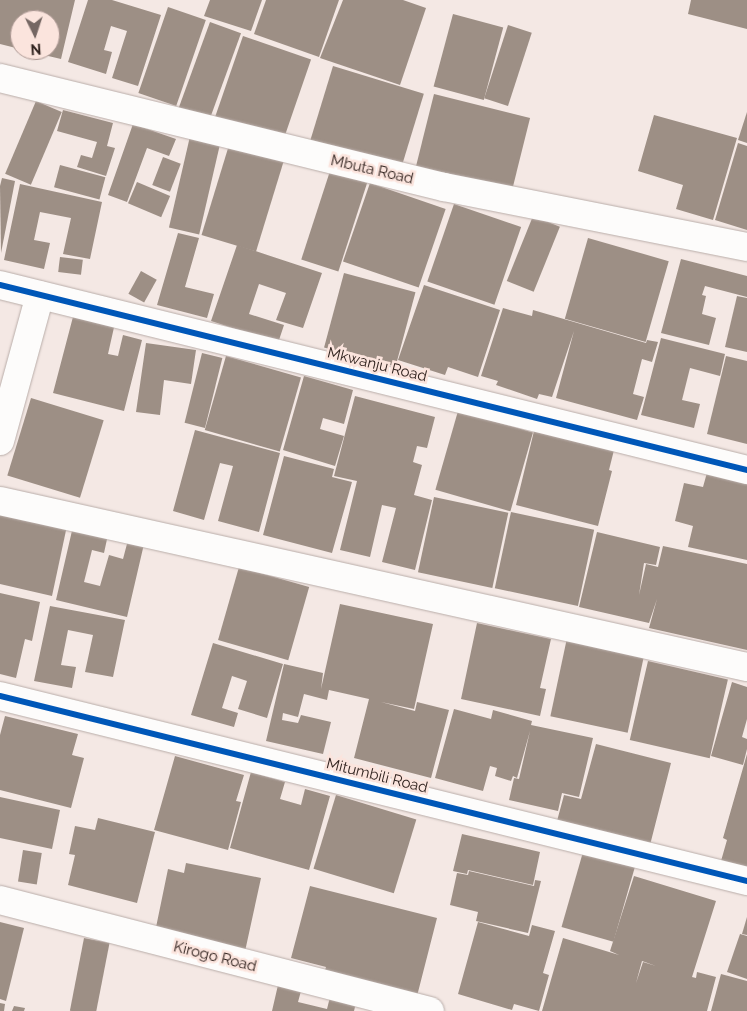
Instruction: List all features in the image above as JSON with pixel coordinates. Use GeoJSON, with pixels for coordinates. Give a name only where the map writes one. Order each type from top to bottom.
{"type":"FeatureCollection","features":[{"type":"Feature","properties":{"kind":"street","name":"Mbuta Road"},"geometry":{"type":"LineString","coordinates":[[0,78],[435,185],[747,247]]}},
{"type":"Feature","properties":{"kind":"street","name":"Mkwanju Road"},"geometry":{"type":"LineString","coordinates":[[0,285],[747,470]]}},
{"type":"Feature","properties":{"kind":"street"},"geometry":{"type":"LineString","coordinates":[[0,441],[40,295]]}},
{"type":"Feature","properties":{"kind":"street"},"geometry":{"type":"LineString","coordinates":[[0,501],[747,667]]}},
{"type":"Feature","properties":{"kind":"street","name":"Mitumbili Road"},"geometry":{"type":"LineString","coordinates":[[0,696],[747,881]]}},
{"type":"Feature","properties":{"kind":"street","name":"Kirogo Road"},"geometry":{"type":"LineString","coordinates":[[0,900],[430,1011]]}},
{"type":"Feature","properties":{"kind":"building"},"geometry":{"type":"Polygon","coordinates":[[[0,0],[75,0],[61,59],[60,10],[10,10],[10,46],[0,44],[0,0]]]}},
{"type":"Feature","properties":{"kind":"building"},"geometry":{"type":"Polygon","coordinates":[[[88,0],[112,0],[161,15],[138,86],[112,78],[127,31],[111,26],[104,50],[112,52],[106,74],[68,62],[88,0]]]}},
{"type":"Feature","properties":{"kind":"building"},"geometry":{"type":"Polygon","coordinates":[[[210,0],[262,0],[251,31],[204,16],[210,0]]]}},
{"type":"Feature","properties":{"kind":"building"},"geometry":{"type":"Polygon","coordinates":[[[266,0],[339,0],[319,57],[254,34],[266,0]]]}},
{"type":"Feature","properties":{"kind":"building"},"geometry":{"type":"Polygon","coordinates":[[[343,0],[403,0],[426,8],[400,85],[320,58],[343,0]]]}},
{"type":"Feature","properties":{"kind":"building"},"geometry":{"type":"Polygon","coordinates":[[[691,0],[747,0],[747,29],[688,14],[691,0]]]}},
{"type":"Feature","properties":{"kind":"building"},"geometry":{"type":"Polygon","coordinates":[[[168,7],[206,20],[176,106],[138,93],[168,7]]]}},
{"type":"Feature","properties":{"kind":"building"},"geometry":{"type":"Polygon","coordinates":[[[453,14],[503,27],[484,100],[434,86],[453,14]]]}},
{"type":"Feature","properties":{"kind":"building"},"geometry":{"type":"Polygon","coordinates":[[[210,22],[241,33],[209,122],[178,110],[210,22]]]}},
{"type":"Feature","properties":{"kind":"building"},"geometry":{"type":"Polygon","coordinates":[[[508,25],[532,33],[508,106],[484,98],[508,25]]]}},
{"type":"Feature","properties":{"kind":"building"},"geometry":{"type":"Polygon","coordinates":[[[243,36],[311,59],[281,145],[213,122],[243,36]]]}},
{"type":"Feature","properties":{"kind":"building"},"geometry":{"type":"Polygon","coordinates":[[[333,66],[424,94],[401,167],[310,140],[333,66]]]}},
{"type":"Feature","properties":{"kind":"building"},"geometry":{"type":"Polygon","coordinates":[[[434,94],[530,118],[511,193],[415,169],[434,94]]]}},
{"type":"Feature","properties":{"kind":"building"},"geometry":{"type":"Polygon","coordinates":[[[36,101],[62,112],[31,185],[5,174],[36,101]]]}},
{"type":"Feature","properties":{"kind":"building"},"geometry":{"type":"Polygon","coordinates":[[[63,110],[113,123],[107,146],[115,148],[106,176],[77,167],[81,155],[92,158],[97,142],[57,131],[63,110]]]}},
{"type":"Feature","properties":{"kind":"building"},"geometry":{"type":"Polygon","coordinates":[[[747,112],[747,143],[738,140],[747,112]]]}},
{"type":"Feature","properties":{"kind":"building"},"geometry":{"type":"Polygon","coordinates":[[[654,115],[737,138],[713,220],[676,209],[683,185],[638,171],[654,115]]]}},
{"type":"Feature","properties":{"kind":"building"},"geometry":{"type":"Polygon","coordinates":[[[133,124],[176,139],[169,156],[147,148],[127,202],[108,195],[133,124]]]}},
{"type":"Feature","properties":{"kind":"building"},"geometry":{"type":"Polygon","coordinates":[[[191,132],[221,139],[199,234],[169,227],[191,132]]]}},
{"type":"Feature","properties":{"kind":"building"},"geometry":{"type":"Polygon","coordinates":[[[738,143],[747,146],[747,230],[715,220],[738,143]]]}},
{"type":"Feature","properties":{"kind":"building"},"geometry":{"type":"Polygon","coordinates":[[[229,145],[284,162],[256,252],[202,235],[229,145]]]}},
{"type":"Feature","properties":{"kind":"building"},"geometry":{"type":"Polygon","coordinates":[[[163,157],[181,164],[170,192],[152,185],[163,157]]]}},
{"type":"Feature","properties":{"kind":"building"},"geometry":{"type":"Polygon","coordinates":[[[60,165],[105,177],[99,199],[54,187],[60,165]]]}},
{"type":"Feature","properties":{"kind":"building"},"geometry":{"type":"Polygon","coordinates":[[[330,171],[367,183],[338,271],[301,259],[330,171]]]}},
{"type":"Feature","properties":{"kind":"building"},"geometry":{"type":"Polygon","coordinates":[[[2,178],[15,181],[1,253],[0,186],[2,178]]]}},
{"type":"Feature","properties":{"kind":"building"},"geometry":{"type":"Polygon","coordinates":[[[137,182],[170,196],[161,217],[128,203],[137,182]]]}},
{"type":"Feature","properties":{"kind":"building"},"geometry":{"type":"Polygon","coordinates":[[[370,183],[446,209],[419,288],[343,261],[370,183]]]}},
{"type":"Feature","properties":{"kind":"building"},"geometry":{"type":"Polygon","coordinates":[[[20,184],[102,202],[90,259],[63,254],[71,218],[40,212],[34,240],[50,243],[44,269],[4,260],[20,184]]]}},
{"type":"Feature","properties":{"kind":"building"},"geometry":{"type":"Polygon","coordinates":[[[454,204],[521,227],[494,305],[427,282],[454,204]]]}},
{"type":"Feature","properties":{"kind":"building"},"geometry":{"type":"Polygon","coordinates":[[[533,216],[560,227],[534,292],[507,281],[533,216]]]}},
{"type":"Feature","properties":{"kind":"building"},"geometry":{"type":"Polygon","coordinates":[[[178,233],[199,238],[185,287],[214,294],[207,318],[157,305],[178,233]]]}},
{"type":"Feature","properties":{"kind":"building"},"geometry":{"type":"Polygon","coordinates":[[[588,238],[669,261],[646,342],[565,319],[588,238]]]}},
{"type":"Feature","properties":{"kind":"building"},"geometry":{"type":"Polygon","coordinates":[[[237,245],[322,273],[303,328],[276,320],[286,293],[259,284],[249,314],[284,325],[278,343],[211,321],[237,245]]]}},
{"type":"Feature","properties":{"kind":"building"},"geometry":{"type":"Polygon","coordinates":[[[60,257],[83,260],[81,275],[58,272],[60,257]]]}},
{"type":"Feature","properties":{"kind":"building"},"geometry":{"type":"Polygon","coordinates":[[[681,259],[747,276],[747,297],[705,286],[702,295],[706,296],[702,314],[716,318],[709,345],[661,333],[681,259]]]}},
{"type":"Feature","properties":{"kind":"building"},"geometry":{"type":"Polygon","coordinates":[[[141,271],[157,280],[144,302],[128,294],[141,271]]]}},
{"type":"Feature","properties":{"kind":"building"},"geometry":{"type":"Polygon","coordinates":[[[344,273],[415,292],[396,367],[324,347],[344,273]]]}},
{"type":"Feature","properties":{"kind":"building"},"geometry":{"type":"Polygon","coordinates":[[[424,285],[500,310],[478,377],[448,367],[445,375],[398,360],[424,285]]]}},
{"type":"Feature","properties":{"kind":"building"},"geometry":{"type":"Polygon","coordinates":[[[737,296],[747,298],[747,352],[725,347],[737,296]]]}},
{"type":"Feature","properties":{"kind":"building"},"geometry":{"type":"Polygon","coordinates":[[[503,308],[532,316],[533,310],[646,343],[647,340],[658,342],[652,362],[642,359],[633,394],[644,397],[637,420],[556,398],[574,331],[552,397],[539,394],[537,399],[496,385],[498,381],[481,376],[503,308]]]}},
{"type":"Feature","properties":{"kind":"building"},"geometry":{"type":"Polygon","coordinates":[[[74,313],[115,323],[108,354],[118,356],[123,335],[142,340],[124,411],[53,393],[74,313]]]}},
{"type":"Feature","properties":{"kind":"building"},"geometry":{"type":"Polygon","coordinates":[[[661,338],[725,354],[720,376],[690,368],[682,400],[700,404],[694,428],[641,415],[661,338]]]}},
{"type":"Feature","properties":{"kind":"building"},"geometry":{"type":"Polygon","coordinates":[[[146,343],[196,350],[191,384],[164,380],[160,415],[136,412],[146,343]]]}},
{"type":"Feature","properties":{"kind":"building"},"geometry":{"type":"Polygon","coordinates":[[[202,353],[222,358],[205,428],[185,423],[202,353]]]}},
{"type":"Feature","properties":{"kind":"building"},"geometry":{"type":"Polygon","coordinates":[[[226,356],[301,377],[280,452],[205,430],[226,356]]]}},
{"type":"Feature","properties":{"kind":"building"},"geometry":{"type":"Polygon","coordinates":[[[726,356],[747,361],[747,444],[707,434],[726,356]]]}},
{"type":"Feature","properties":{"kind":"building"},"geometry":{"type":"Polygon","coordinates":[[[304,376],[353,390],[344,424],[323,418],[320,429],[344,436],[335,466],[283,450],[304,376]]]}},
{"type":"Feature","properties":{"kind":"building"},"geometry":{"type":"Polygon","coordinates":[[[355,396],[435,417],[427,448],[417,446],[413,462],[422,465],[414,495],[432,500],[415,570],[382,562],[396,508],[382,505],[370,557],[340,550],[357,481],[334,476],[355,396]]]}},
{"type":"Feature","properties":{"kind":"building"},"geometry":{"type":"Polygon","coordinates":[[[31,398],[104,420],[80,498],[7,475],[31,398]]]}},
{"type":"Feature","properties":{"kind":"building"},"geometry":{"type":"Polygon","coordinates":[[[458,411],[533,432],[510,511],[435,490],[458,411]]]}},
{"type":"Feature","properties":{"kind":"building"},"geometry":{"type":"Polygon","coordinates":[[[195,430],[280,453],[259,532],[218,521],[233,466],[220,463],[204,520],[173,511],[195,430]]]}},
{"type":"Feature","properties":{"kind":"building"},"geometry":{"type":"Polygon","coordinates":[[[534,431],[614,450],[609,470],[612,471],[598,526],[516,505],[534,431]]]}},
{"type":"Feature","properties":{"kind":"building"},"geometry":{"type":"Polygon","coordinates":[[[284,456],[334,469],[332,477],[352,482],[332,553],[263,535],[284,456]]]}},
{"type":"Feature","properties":{"kind":"building"},"geometry":{"type":"Polygon","coordinates":[[[708,469],[747,478],[747,560],[688,547],[693,526],[675,521],[684,483],[703,487],[708,469]]]}},
{"type":"Feature","properties":{"kind":"building"},"geometry":{"type":"Polygon","coordinates":[[[434,497],[508,513],[492,588],[418,572],[434,497]]]}},
{"type":"Feature","properties":{"kind":"building"},"geometry":{"type":"Polygon","coordinates":[[[0,506],[68,521],[52,596],[0,584],[0,506]]]}},
{"type":"Feature","properties":{"kind":"building"},"geometry":{"type":"Polygon","coordinates":[[[511,512],[594,530],[578,606],[495,588],[511,512]]]}},
{"type":"Feature","properties":{"kind":"building"},"geometry":{"type":"Polygon","coordinates":[[[74,522],[109,530],[104,553],[92,550],[84,582],[100,586],[109,555],[123,559],[128,540],[144,544],[127,617],[56,600],[74,522]]]}},
{"type":"Feature","properties":{"kind":"building"},"geometry":{"type":"Polygon","coordinates":[[[597,532],[660,547],[656,565],[644,563],[639,595],[646,564],[658,567],[663,546],[747,564],[747,650],[649,628],[657,599],[649,623],[579,607],[597,532]]]}},
{"type":"Feature","properties":{"kind":"building"},"geometry":{"type":"Polygon","coordinates":[[[239,567],[309,587],[288,660],[218,640],[239,567]]]}},
{"type":"Feature","properties":{"kind":"building"},"geometry":{"type":"Polygon","coordinates":[[[0,593],[40,602],[32,641],[25,639],[16,678],[0,674],[0,593]]]}},
{"type":"Feature","properties":{"kind":"building"},"geometry":{"type":"Polygon","coordinates":[[[340,604],[433,624],[414,709],[381,702],[415,711],[417,702],[449,710],[431,778],[354,758],[369,699],[329,690],[327,700],[304,694],[298,717],[283,713],[282,720],[298,723],[301,715],[331,722],[323,754],[266,741],[284,664],[323,673],[321,689],[340,604]]]}},
{"type":"Feature","properties":{"kind":"building"},"geometry":{"type":"Polygon","coordinates":[[[50,606],[125,620],[113,677],[85,672],[93,635],[68,630],[61,665],[76,667],[72,688],[34,681],[50,606]]]}},
{"type":"Feature","properties":{"kind":"building"},"geometry":{"type":"Polygon","coordinates":[[[477,623],[551,639],[540,688],[546,689],[540,716],[461,699],[477,623]]]}},
{"type":"Feature","properties":{"kind":"building"},"geometry":{"type":"Polygon","coordinates":[[[567,638],[644,654],[628,733],[550,716],[567,638]]]}},
{"type":"Feature","properties":{"kind":"building"},"geometry":{"type":"Polygon","coordinates":[[[213,643],[283,664],[267,718],[238,709],[247,681],[232,676],[222,708],[238,713],[234,727],[191,715],[213,643]]]}},
{"type":"Feature","properties":{"kind":"building"},"geometry":{"type":"Polygon","coordinates":[[[648,661],[728,679],[710,758],[630,740],[648,661]]]}},
{"type":"Feature","properties":{"kind":"building"},"geometry":{"type":"Polygon","coordinates":[[[732,682],[747,687],[747,719],[742,737],[747,739],[747,749],[743,765],[711,756],[732,682]]]}},
{"type":"Feature","properties":{"kind":"building"},"geometry":{"type":"Polygon","coordinates":[[[454,709],[491,719],[493,710],[532,721],[531,725],[593,738],[579,797],[562,793],[558,811],[509,800],[514,778],[519,779],[530,731],[517,778],[513,776],[511,781],[495,776],[497,768],[490,766],[483,791],[435,778],[454,709]]]}},
{"type":"Feature","properties":{"kind":"building"},"geometry":{"type":"Polygon","coordinates":[[[5,716],[78,734],[72,755],[84,758],[71,808],[0,790],[0,735],[5,716]]]}},
{"type":"Feature","properties":{"kind":"building"},"geometry":{"type":"Polygon","coordinates":[[[596,744],[671,763],[650,845],[557,821],[564,795],[581,799],[596,744]]]}},
{"type":"Feature","properties":{"kind":"building"},"geometry":{"type":"Polygon","coordinates":[[[747,754],[747,876],[719,868],[727,840],[723,838],[747,754]]]}},
{"type":"Feature","properties":{"kind":"building"},"geometry":{"type":"Polygon","coordinates":[[[175,756],[244,775],[236,801],[241,802],[228,850],[154,830],[175,756]]]}},
{"type":"Feature","properties":{"kind":"building"},"geometry":{"type":"Polygon","coordinates":[[[251,772],[285,782],[280,799],[301,805],[305,789],[330,796],[309,870],[230,848],[251,772]]]}},
{"type":"Feature","properties":{"kind":"building"},"geometry":{"type":"Polygon","coordinates":[[[336,795],[416,820],[394,893],[313,869],[336,795]]]}},
{"type":"Feature","properties":{"kind":"building"},"geometry":{"type":"Polygon","coordinates":[[[0,797],[60,810],[52,849],[0,838],[0,797]]]}},
{"type":"Feature","properties":{"kind":"building"},"geometry":{"type":"Polygon","coordinates":[[[98,818],[155,832],[137,903],[68,885],[75,855],[69,854],[75,826],[95,830],[98,818]]]}},
{"type":"Feature","properties":{"kind":"building"},"geometry":{"type":"Polygon","coordinates":[[[462,834],[540,852],[533,885],[468,870],[467,874],[453,871],[462,834]]]}},
{"type":"Feature","properties":{"kind":"building"},"geometry":{"type":"Polygon","coordinates":[[[23,850],[42,853],[37,885],[18,882],[23,850]]]}},
{"type":"Feature","properties":{"kind":"building"},"geometry":{"type":"Polygon","coordinates":[[[583,852],[635,867],[613,942],[562,927],[583,852]]]}},
{"type":"Feature","properties":{"kind":"building"},"geometry":{"type":"Polygon","coordinates":[[[186,863],[261,878],[244,956],[154,937],[168,869],[184,873],[186,863]]]}},
{"type":"Feature","properties":{"kind":"building"},"geometry":{"type":"Polygon","coordinates":[[[469,871],[534,886],[535,880],[541,881],[528,933],[476,921],[478,912],[450,905],[457,873],[468,875],[469,871]]]}},
{"type":"Feature","properties":{"kind":"building"},"geometry":{"type":"Polygon","coordinates":[[[634,876],[716,901],[692,977],[696,978],[697,972],[716,977],[707,1011],[542,1011],[563,938],[619,955],[610,951],[634,876]],[[642,961],[636,983],[643,962],[656,966],[642,961]]]}},
{"type":"Feature","properties":{"kind":"building"},"geometry":{"type":"Polygon","coordinates":[[[310,886],[437,918],[416,1000],[323,976],[326,967],[291,958],[310,886]]]}},
{"type":"Feature","properties":{"kind":"building"},"geometry":{"type":"Polygon","coordinates":[[[747,917],[747,935],[742,934],[747,917]]]}},
{"type":"Feature","properties":{"kind":"building"},"geometry":{"type":"Polygon","coordinates":[[[0,922],[24,928],[6,1001],[0,999],[0,922]]]}},
{"type":"Feature","properties":{"kind":"building"},"geometry":{"type":"Polygon","coordinates":[[[478,922],[529,936],[532,925],[555,931],[543,973],[549,975],[539,1011],[514,1004],[512,1010],[458,994],[478,922]]]}},
{"type":"Feature","properties":{"kind":"building"},"geometry":{"type":"Polygon","coordinates":[[[740,934],[747,936],[747,979],[727,972],[740,934]]]}},
{"type":"Feature","properties":{"kind":"building"},"geometry":{"type":"Polygon","coordinates":[[[84,938],[110,943],[96,1011],[70,1011],[84,938]]]}},
{"type":"Feature","properties":{"kind":"building"},"geometry":{"type":"Polygon","coordinates":[[[721,974],[747,981],[747,1011],[711,1011],[721,974]]]}},
{"type":"Feature","properties":{"kind":"building"},"geometry":{"type":"Polygon","coordinates":[[[278,985],[301,991],[298,1002],[327,1009],[330,997],[356,1003],[354,1011],[272,1011],[278,985]]]}},
{"type":"Feature","properties":{"kind":"building"},"geometry":{"type":"Polygon","coordinates":[[[0,1003],[5,1004],[4,1011],[0,1011],[0,1003]]]}},
{"type":"Feature","properties":{"kind":"building"},"geometry":{"type":"Polygon","coordinates":[[[14,1006],[25,1008],[24,1011],[12,1011],[14,1006]]]}},
{"type":"Feature","properties":{"kind":"cycle path"},"geometry":{"type":"LineString","coordinates":[[0,285],[747,470]]}},
{"type":"Feature","properties":{"kind":"cycle path"},"geometry":{"type":"LineString","coordinates":[[0,696],[747,881]]}}]}
